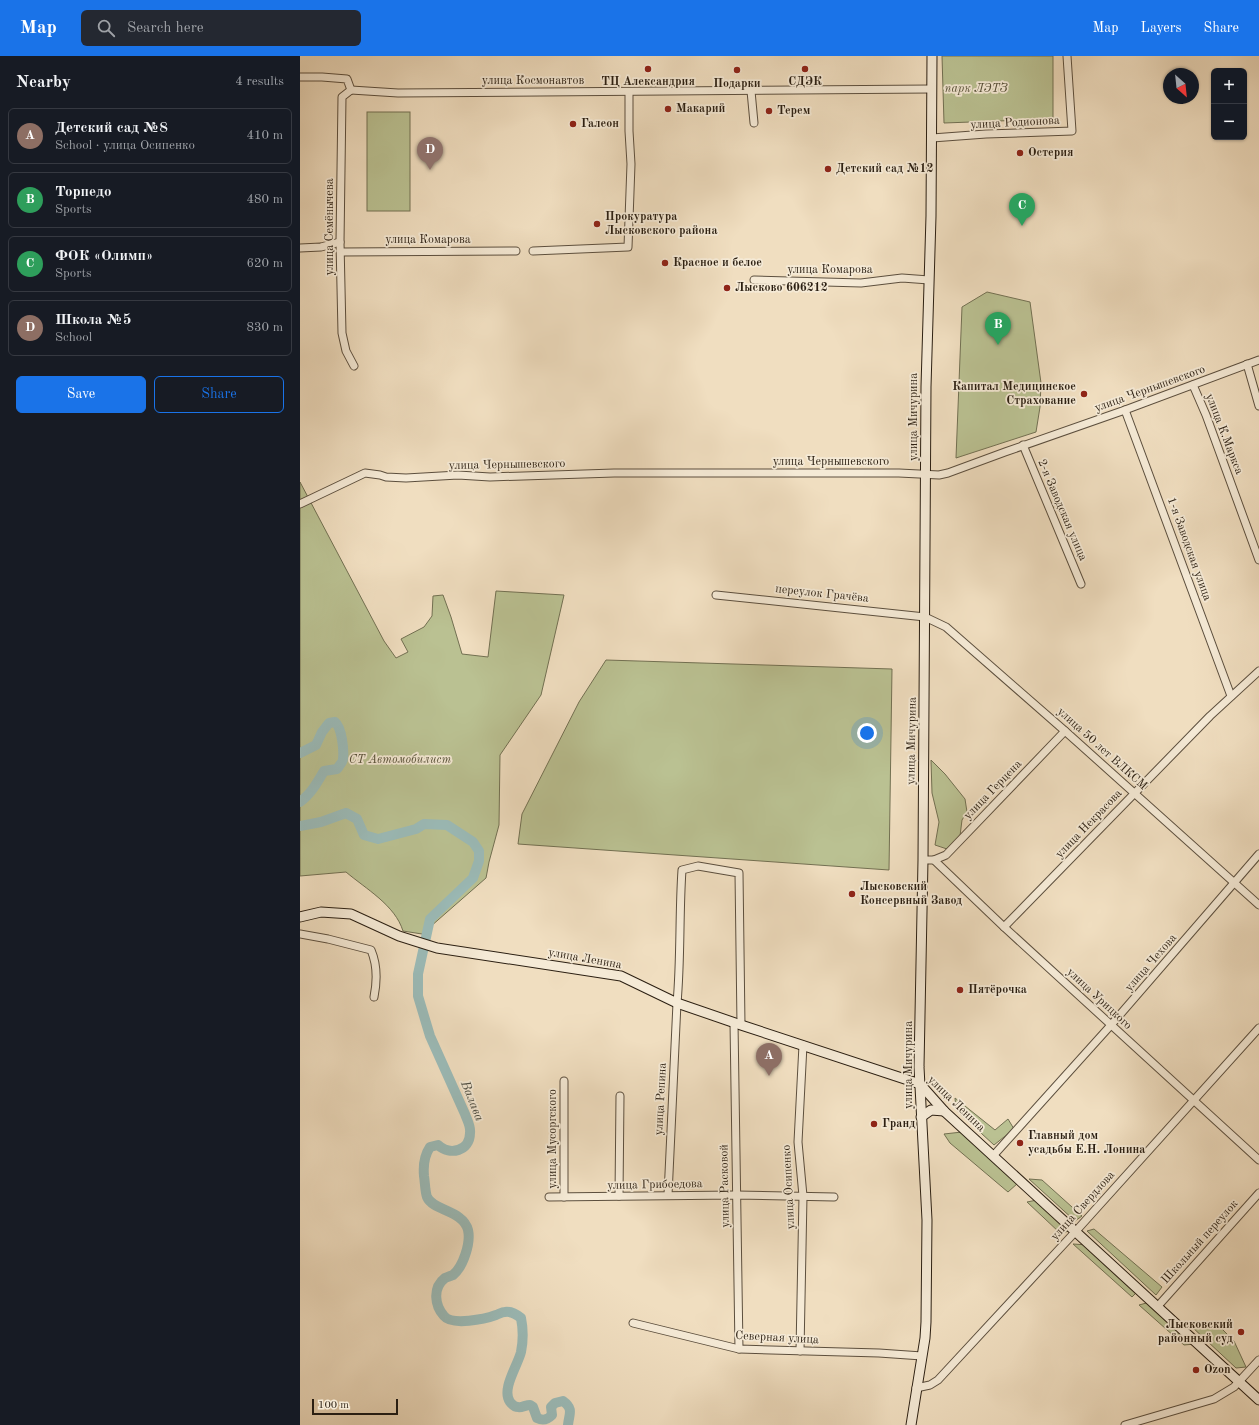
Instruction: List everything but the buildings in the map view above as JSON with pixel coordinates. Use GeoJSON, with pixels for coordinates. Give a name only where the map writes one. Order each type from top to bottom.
{"type":"FeatureCollection","features":[{"type":"Feature","properties":{"kind":"main road","name":"улица Мичурина"},"geometry":{"type":"LineString","coordinates":[[911,1425],[926,1322],[926,1220],[920,1067],[926,387],[931,216],[932,56]]}},
{"type":"Feature","properties":{"kind":"main road","name":"улица Ленина"},"geometry":{"type":"LineString","coordinates":[[300,917],[321,912],[351,914],[399,936],[437,948],[621,976],[677,1003],[920,1084],[944,1111],[1259,1400]]}},
{"type":"Feature","properties":{"kind":"main road"},"geometry":{"type":"LineString","coordinates":[[921,1117],[931,1110],[944,1111]]}},
{"type":"Feature","properties":{"kind":"street","name":"улица Родионова"},"geometry":{"type":"LineString","coordinates":[[932,138],[986,134],[1072,131],[1067,56]]}},
{"type":"Feature","properties":{"kind":"street"},"geometry":{"type":"LineString","coordinates":[[300,78],[322,77],[347,79],[351,90]]}},
{"type":"Feature","properties":{"kind":"street","name":"улица Космонавтов"},"geometry":{"type":"LineString","coordinates":[[351,90],[398,94],[931,89]]}},
{"type":"Feature","properties":{"kind":"street","name":"улица Семёнычева"},"geometry":{"type":"LineString","coordinates":[[351,90],[342,96],[340,242],[342,333],[346,351],[354,366]]}},
{"type":"Feature","properties":{"kind":"street"},"geometry":{"type":"LineString","coordinates":[[750,91],[754,123]]}},
{"type":"Feature","properties":{"kind":"street"},"geometry":{"type":"LineString","coordinates":[[533,251],[628,248],[631,164],[629,92]]}},
{"type":"Feature","properties":{"kind":"street"},"geometry":{"type":"LineString","coordinates":[[300,248],[321,247],[340,242]]}},
{"type":"Feature","properties":{"kind":"street","name":"улица Комарова"},"geometry":{"type":"LineString","coordinates":[[341,252],[516,251]]}},
{"type":"Feature","properties":{"kind":"street","name":"улица Комарова"},"geometry":{"type":"LineString","coordinates":[[754,280],[860,283],[902,278],[929,280]]}},
{"type":"Feature","properties":{"kind":"street","name":"улица Чернышевского"},"geometry":{"type":"LineString","coordinates":[[300,504],[365,474],[406,478],[458,475],[490,477],[614,473],[939,475],[1125,410],[1259,360]]}},
{"type":"Feature","properties":{"kind":"street"},"geometry":{"type":"LineString","coordinates":[[1247,364],[1259,406]]}},
{"type":"Feature","properties":{"kind":"street","name":"улица К.Маркса"},"geometry":{"type":"LineString","coordinates":[[1193,385],[1206,415],[1259,560]]}},
{"type":"Feature","properties":{"kind":"street","name":"1-я Заводская улица"},"geometry":{"type":"LineString","coordinates":[[1125,410],[1231,696]]}},
{"type":"Feature","properties":{"kind":"street","name":"2-я Заводская улица"},"geometry":{"type":"LineString","coordinates":[[1023,445],[1081,584]]}},
{"type":"Feature","properties":{"kind":"street","name":"переулок Грачёва"},"geometry":{"type":"LineString","coordinates":[[716,594],[925,617]]}},
{"type":"Feature","properties":{"kind":"street","name":"улица 50 лет ВЛКСМ"},"geometry":{"type":"LineString","coordinates":[[925,617],[946,627],[1065,731],[1259,905]]}},
{"type":"Feature","properties":{"kind":"street","name":"улица Некрасова"},"geometry":{"type":"LineString","coordinates":[[1004,927],[1134,793],[1231,696],[1259,671]]}},
{"type":"Feature","properties":{"kind":"street","name":"улица Герцена"},"geometry":{"type":"LineString","coordinates":[[934,860],[946,855],[1065,731]]}},
{"type":"Feature","properties":{"kind":"street","name":"улица Чехова"},"geometry":{"type":"LineString","coordinates":[[993,1156],[1111,1025],[1259,854]]}},
{"type":"Feature","properties":{"kind":"street"},"geometry":{"type":"LineString","coordinates":[[923,860],[934,860]]}},
{"type":"Feature","properties":{"kind":"street","name":"улица Урицкого"},"geometry":{"type":"LineString","coordinates":[[934,860],[1004,927],[1259,1160]]}},
{"type":"Feature","properties":{"kind":"street","name":"улица Репина"},"geometry":{"type":"LineString","coordinates":[[668,1196],[679,974],[682,870],[698,866],[739,873]]}},
{"type":"Feature","properties":{"kind":"street","name":"улица Расковой"},"geometry":{"type":"LineString","coordinates":[[739,873],[736,1194],[739,1349]]}},
{"type":"Feature","properties":{"kind":"street"},"geometry":{"type":"LineString","coordinates":[[300,934],[328,939],[371,950],[375,958],[376,986],[374,997]]}},
{"type":"Feature","properties":{"kind":"street","name":"улица Свердлова"},"geometry":{"type":"LineString","coordinates":[[916,1388],[930,1386],[938,1380],[1076,1231],[1259,1028]]}},
{"type":"Feature","properties":{"kind":"street","name":"улица Осипенко"},"geometry":{"type":"LineString","coordinates":[[800,1351],[803,1196],[798,1142],[803,1045]]}},
{"type":"Feature","properties":{"kind":"street","name":"улица Мусоргского"},"geometry":{"type":"LineString","coordinates":[[564,1081],[564,1197]]}},
{"type":"Feature","properties":{"kind":"street"},"geometry":{"type":"LineString","coordinates":[[619,1196],[620,1096]]}},
{"type":"Feature","properties":{"kind":"street","name":"Школьный переулок"},"geometry":{"type":"LineString","coordinates":[[1158,1306],[1259,1193]]}},
{"type":"Feature","properties":{"kind":"street","name":"улица Грибоедова"},"geometry":{"type":"LineString","coordinates":[[549,1197],[736,1194],[834,1197]]}},
{"type":"Feature","properties":{"kind":"street","name":"Северная улица"},"geometry":{"type":"LineString","coordinates":[[632,1323],[739,1349],[879,1353],[922,1356]]}},
{"type":"Feature","properties":{"kind":"street"},"geometry":{"type":"LineString","coordinates":[[1125,1425],[1214,1399],[1229,1391],[1259,1360]]}},
{"type":"Feature","properties":{"kind":"green space","name":"парк ЛЭТЗ"},"geometry":{"type":"Polygon","coordinates":[[[942,56],[1053,56],[1053,119],[944,123],[942,56]]]}},
{"type":"Feature","properties":{"kind":"green space"},"geometry":{"type":"Polygon","coordinates":[[[367,112],[410,112],[410,211],[367,211],[367,112]]]}},
{"type":"Feature","properties":{"kind":"green space"},"geometry":{"type":"Polygon","coordinates":[[[987,292],[1030,302],[1041,383],[1040,407],[1036,432],[956,458],[962,307],[987,292]]]}},
{"type":"Feature","properties":{"kind":"green space","name":"СТ Автомобилист"},"geometry":{"type":"Polygon","coordinates":[[[300,482],[384,641],[396,658],[408,652],[401,639],[424,627],[432,616],[433,596],[443,595],[462,654],[488,657],[496,591],[564,595],[541,695],[500,755],[499,825],[486,878],[422,934],[403,931],[394,913],[387,905],[346,872],[300,876],[300,482]]]}},
{"type":"Feature","properties":{"kind":"green space"},"geometry":{"type":"Polygon","coordinates":[[[606,660],[892,669],[889,870],[518,844],[522,814],[579,702],[606,660]]]}},
{"type":"Feature","properties":{"kind":"green space"},"geometry":{"type":"Polygon","coordinates":[[[931,760],[945,774],[965,799],[967,812],[962,820],[960,836],[947,849],[935,845],[939,822],[932,793],[931,760]]]}},
{"type":"Feature","properties":{"kind":"green space"},"geometry":{"type":"Polygon","coordinates":[[[955,1098],[995,1130],[1008,1119],[1014,1129],[994,1145],[956,1110],[955,1098]]]}},
{"type":"Feature","properties":{"kind":"green space"},"geometry":{"type":"Polygon","coordinates":[[[962,1132],[1018,1183],[1008,1192],[950,1143],[944,1134],[962,1132]]]}},
{"type":"Feature","properties":{"kind":"green space"},"geometry":{"type":"Polygon","coordinates":[[[1029,1179],[1042,1180],[1082,1216],[1075,1221],[1029,1179]]]}},
{"type":"Feature","properties":{"kind":"green space"},"geometry":{"type":"Polygon","coordinates":[[[1037,1200],[1070,1231],[1060,1233],[1027,1202],[1037,1200]]]}},
{"type":"Feature","properties":{"kind":"green space"},"geometry":{"type":"Polygon","coordinates":[[[1094,1229],[1162,1287],[1156,1295],[1087,1231],[1094,1229]]]}},
{"type":"Feature","properties":{"kind":"green space"},"geometry":{"type":"Polygon","coordinates":[[[1073,1244],[1088,1245],[1137,1292],[1132,1297],[1073,1244]]]}},
{"type":"Feature","properties":{"kind":"green space"},"geometry":{"type":"Polygon","coordinates":[[[1150,1302],[1195,1344],[1184,1345],[1139,1305],[1150,1302]]]}},
{"type":"Feature","properties":{"kind":"green space"},"geometry":{"type":"Polygon","coordinates":[[[1191,1326],[1219,1326],[1234,1341],[1246,1367],[1236,1368],[1191,1326]]]}},
{"type":"Feature","properties":{"kind":"waterway","name":"Валава"},"geometry":{"type":"LineString","coordinates":[[300,753],[316,745],[322,732],[329,723],[335,722],[342,739],[343,759],[337,769],[324,771],[311,792],[300,802]]}},
{"type":"Feature","properties":{"kind":"waterway","name":"Валава"},"geometry":{"type":"LineString","coordinates":[[300,826],[321,822],[346,813],[357,819],[364,835],[378,839],[416,829],[424,824],[447,825],[473,842],[479,851],[479,861],[473,878],[430,919],[418,974],[418,996],[430,1036],[465,1114],[470,1130],[469,1139],[463,1148],[453,1151],[438,1145],[430,1147],[424,1161],[425,1189],[430,1202],[460,1218],[465,1223],[469,1235],[463,1261],[453,1275],[445,1278],[441,1282],[438,1287],[436,1297],[441,1312],[448,1319],[454,1321],[477,1320],[491,1317],[503,1312],[513,1313],[521,1318],[522,1348],[509,1384],[508,1397],[510,1402],[517,1407],[530,1405],[533,1407],[537,1418],[543,1420],[552,1415],[551,1407],[555,1403],[563,1401],[570,1409],[568,1425]]}},
{"type":"Feature","properties":{"kind":"place","name":"ТЦ Александрия"},"geometry":{"type":"Point","coordinates":[648,69]}},
{"type":"Feature","properties":{"kind":"place","name":"СДЭК"},"geometry":{"type":"Point","coordinates":[805,69]}},
{"type":"Feature","properties":{"kind":"place","name":"Подарки"},"geometry":{"type":"Point","coordinates":[737,70]}},
{"type":"Feature","properties":{"kind":"place","name":"Макарий"},"geometry":{"type":"Point","coordinates":[668,109]}},
{"type":"Feature","properties":{"kind":"place","name":"Терем"},"geometry":{"type":"Point","coordinates":[769,111]}},
{"type":"Feature","properties":{"kind":"place","name":"Галеон"},"geometry":{"type":"Point","coordinates":[573,124]}},
{"type":"Feature","properties":{"kind":"place","name":"Остерия"},"geometry":{"type":"Point","coordinates":[1020,153]}},
{"type":"Feature","properties":{"kind":"place","name":"Детский сад №12"},"geometry":{"type":"Point","coordinates":[828,169]}},
{"type":"Feature","properties":{"kind":"place","name":"Школа №5"},"geometry":{"type":"Point","coordinates":[430,170]}},
{"type":"Feature","properties":{"kind":"place","name":"Прокуратура Лысковского района"},"geometry":{"type":"Point","coordinates":[597,224]}},
{"type":"Feature","properties":{"kind":"place","name":"ФОК «Олимп»"},"geometry":{"type":"Point","coordinates":[1022,226]}},
{"type":"Feature","properties":{"kind":"place","name":"Красное и белое"},"geometry":{"type":"Point","coordinates":[665,263]}},
{"type":"Feature","properties":{"kind":"place","name":"Лысково 606212"},"geometry":{"type":"Point","coordinates":[727,288]}},
{"type":"Feature","properties":{"kind":"place","name":"Торпедо"},"geometry":{"type":"Point","coordinates":[998,345]}},
{"type":"Feature","properties":{"kind":"place","name":"Капитал Медицинское Страхование"},"geometry":{"type":"Point","coordinates":[1084,394]}},
{"type":"Feature","properties":{"kind":"place","name":"Лысковский Консервный Завод"},"geometry":{"type":"Point","coordinates":[852,894]}},
{"type":"Feature","properties":{"kind":"place","name":"Пятёрочка"},"geometry":{"type":"Point","coordinates":[960,990]}},
{"type":"Feature","properties":{"kind":"place","name":"Детский сад №8"},"geometry":{"type":"Point","coordinates":[769,1076]}},
{"type":"Feature","properties":{"kind":"place","name":"Гранд"},"geometry":{"type":"Point","coordinates":[874,1124]}},
{"type":"Feature","properties":{"kind":"place","name":"Главный дом усадьбы Е.Н. Лонина"},"geometry":{"type":"Point","coordinates":[1020,1143]}},
{"type":"Feature","properties":{"kind":"place","name":"Лысковский районный суд"},"geometry":{"type":"Point","coordinates":[1241,1332]}},
{"type":"Feature","properties":{"kind":"place","name":"Ozon"},"geometry":{"type":"Point","coordinates":[1196,1370]}}]}
